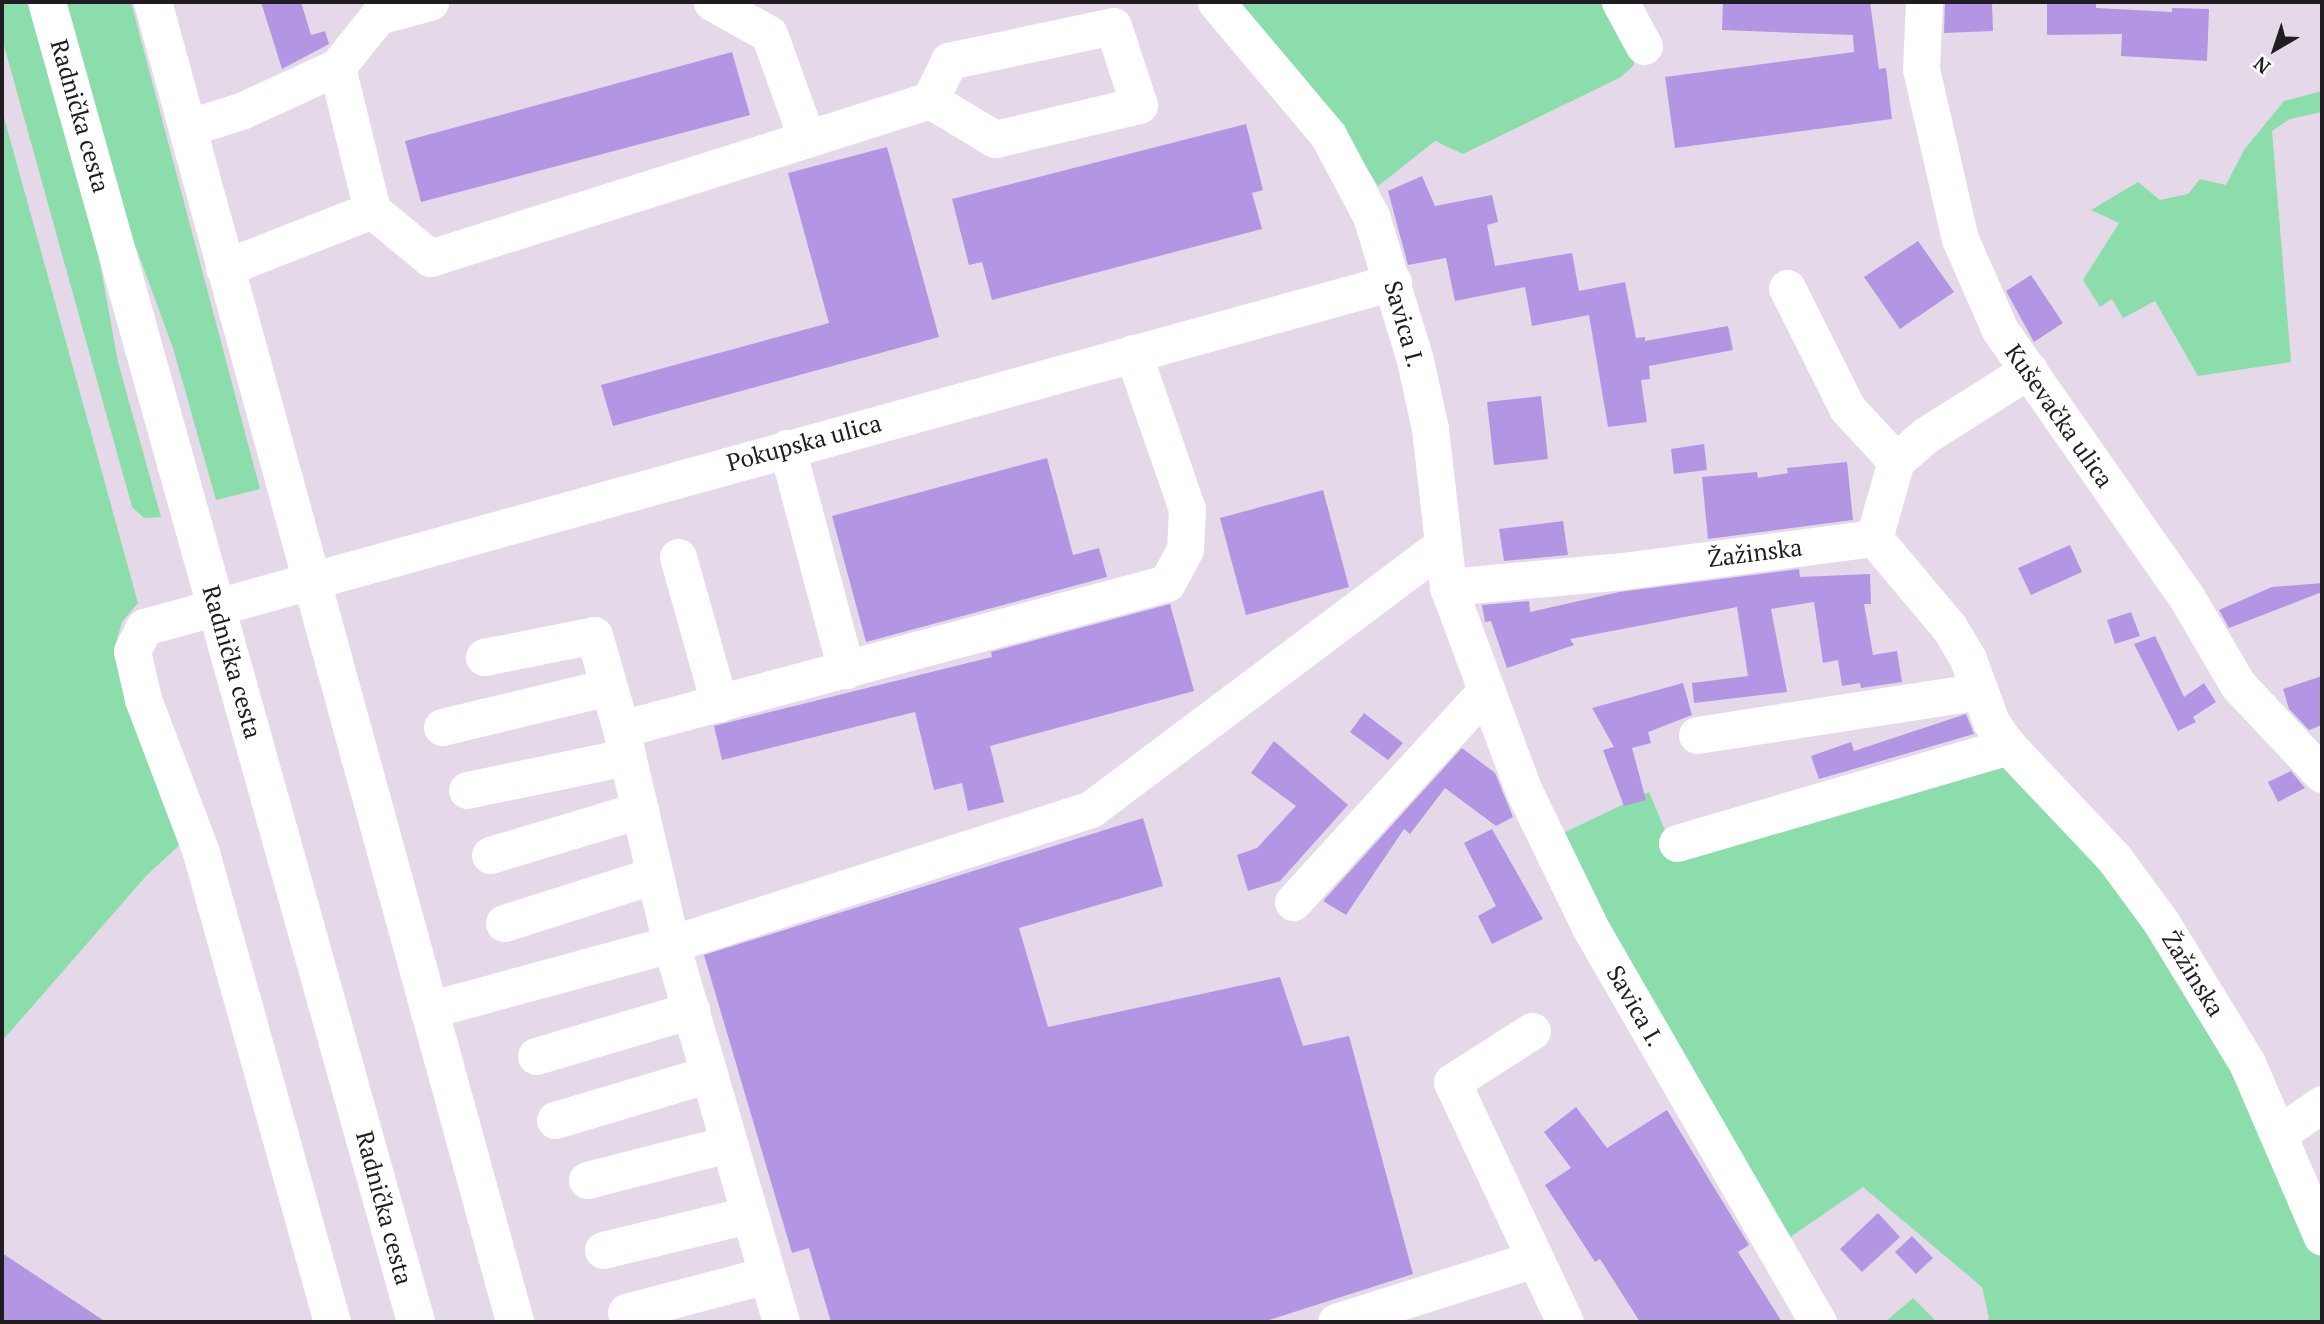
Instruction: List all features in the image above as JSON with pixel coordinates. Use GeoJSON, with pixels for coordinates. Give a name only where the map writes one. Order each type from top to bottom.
{"type":"FeatureCollection","features":[{"type":"Feature","properties":{"kind":"main road","name":"Radnička cesta"},"geometry":{"type":"LineString","coordinates":[[47,2],[416,1322]]}},
{"type":"Feature","properties":{"kind":"main road"},"geometry":{"type":"LineString","coordinates":[[153,2],[515,1322]]}},
{"type":"Feature","properties":{"kind":"street"},"geometry":{"type":"LineString","coordinates":[[187,128],[241,111],[337,66],[378,16],[430,2]]}},
{"type":"Feature","properties":{"kind":"street"},"geometry":{"type":"LineString","coordinates":[[712,2],[769,34],[807,139]]}},
{"type":"Feature","properties":{"kind":"street","name":"Savica I."},"geometry":{"type":"LineString","coordinates":[[1216,2],[1328,135],[1371,216],[1392,282],[1430,429],[1448,587],[1524,791],[1591,929],[1807,1318]]}},
{"type":"Feature","properties":{"kind":"street"},"geometry":{"type":"LineString","coordinates":[[1620,2],[1644,46]]}},
{"type":"Feature","properties":{"kind":"street","name":"Kuševačka ulica"},"geometry":{"type":"LineString","coordinates":[[1924,2],[1921,69],[1960,239],[2000,330],[2187,598],[2238,685],[2317,759]]}},
{"type":"Feature","properties":{"kind":"street"},"geometry":{"type":"LineString","coordinates":[[337,66],[372,210],[430,258],[930,100],[949,61],[1113,26],[1139,105],[995,139],[930,100]]}},
{"type":"Feature","properties":{"kind":"street"},"geometry":{"type":"LineString","coordinates":[[225,268],[372,210]]}},
{"type":"Feature","properties":{"kind":"street","name":"Pokupska ulica"},"geometry":{"type":"LineString","coordinates":[[332,1322],[201,852],[155,737],[134,665],[134,640],[144,627],[216,604],[1392,282]]}},
{"type":"Feature","properties":{"kind":"street"},"geometry":{"type":"LineString","coordinates":[[1787,288],[1847,408],[1896,461]]}},
{"type":"Feature","properties":{"kind":"street"},"geometry":{"type":"LineString","coordinates":[[467,790],[624,743],[719,703],[1167,583],[1185,548],[1187,509],[1133,353]]}},
{"type":"Feature","properties":{"kind":"street"},"geometry":{"type":"LineString","coordinates":[[1874,538],[1896,461],[1926,435],[2029,370]]}},
{"type":"Feature","properties":{"kind":"street"},"geometry":{"type":"LineString","coordinates":[[787,448],[846,670]]}},
{"type":"Feature","properties":{"kind":"street","name":"Žažinska"},"geometry":{"type":"LineString","coordinates":[[1448,587],[1623,571],[1874,538],[1950,628],[1980,691],[1991,722],[2008,746],[2114,858],[2161,922],[2247,1063],[2280,1133],[2322,1237]]}},
{"type":"Feature","properties":{"kind":"street"},"geometry":{"type":"LineString","coordinates":[[428,1010],[671,944],[1091,809],[1442,545]]}},
{"type":"Feature","properties":{"kind":"street"},"geometry":{"type":"LineString","coordinates":[[678,557],[719,703]]}},
{"type":"Feature","properties":{"kind":"street"},"geometry":{"type":"LineString","coordinates":[[484,657],[594,635],[624,743],[671,944],[780,1322]]}},
{"type":"Feature","properties":{"kind":"street"},"geometry":{"type":"LineString","coordinates":[[442,727],[608,687]]}},
{"type":"Feature","properties":{"kind":"street"},"geometry":{"type":"LineString","coordinates":[[1293,902],[1486,691]]}},
{"type":"Feature","properties":{"kind":"street"},"geometry":{"type":"LineString","coordinates":[[1697,735],[1980,691]]}},
{"type":"Feature","properties":{"kind":"street"},"geometry":{"type":"LineString","coordinates":[[1677,843],[2008,746]]}},
{"type":"Feature","properties":{"kind":"street"},"geometry":{"type":"LineString","coordinates":[[490,855],[640,810]]}},
{"type":"Feature","properties":{"kind":"street"},"geometry":{"type":"LineString","coordinates":[[504,923],[655,875]]}},
{"type":"Feature","properties":{"kind":"street"},"geometry":{"type":"LineString","coordinates":[[536,1056],[691,1010]]}},
{"type":"Feature","properties":{"kind":"street"},"geometry":{"type":"LineString","coordinates":[[1532,1031],[1452,1082],[1565,1322]]}},
{"type":"Feature","properties":{"kind":"street"},"geometry":{"type":"LineString","coordinates":[[555,1120],[709,1074]]}},
{"type":"Feature","properties":{"kind":"street"},"geometry":{"type":"LineString","coordinates":[[2280,1133],[2322,1104]]}},
{"type":"Feature","properties":{"kind":"street"},"geometry":{"type":"LineString","coordinates":[[587,1180],[728,1144]]}},
{"type":"Feature","properties":{"kind":"street"},"geometry":{"type":"LineString","coordinates":[[603,1250],[748,1215]]}},
{"type":"Feature","properties":{"kind":"street"},"geometry":{"type":"LineString","coordinates":[[1336,1322],[1535,1259]]}},
{"type":"Feature","properties":{"kind":"street"},"geometry":{"type":"LineString","coordinates":[[626,1312],[766,1275]]}},
{"type":"Feature","properties":{"kind":"green space"},"geometry":{"type":"Polygon","coordinates":[[[2,2],[34,2],[94,230],[118,362],[161,517],[144,518],[132,507],[2,38],[2,2]]]}},
{"type":"Feature","properties":{"kind":"green space"},"geometry":{"type":"Polygon","coordinates":[[[65,2],[131,2],[260,489],[216,500],[173,348],[124,215],[65,2]]]}},
{"type":"Feature","properties":{"kind":"green space"},"geometry":{"type":"Polygon","coordinates":[[[1233,2],[1605,2],[1633,47],[1634,65],[1621,77],[1463,154],[1435,141],[1378,186],[1345,133],[1233,2]]]}},
{"type":"Feature","properties":{"kind":"green space"},"geometry":{"type":"Polygon","coordinates":[[[2322,91],[2322,112],[2290,119],[2272,131],[2291,362],[2198,376],[2155,301],[2123,318],[2112,299],[2100,307],[2083,280],[2119,223],[2091,210],[2138,182],[2160,200],[2188,194],[2200,179],[2226,185],[2244,150],[2284,101],[2322,91]]]}},
{"type":"Feature","properties":{"kind":"green space"},"geometry":{"type":"Polygon","coordinates":[[[2,110],[138,603],[122,622],[115,646],[135,724],[185,840],[147,875],[2,1041],[2,110]]]}},
{"type":"Feature","properties":{"kind":"green space"},"geometry":{"type":"Polygon","coordinates":[[[1994,759],[2040,795],[2115,877],[2256,1103],[2322,1259],[2322,1322],[1986,1322],[1989,1318],[1982,1287],[1863,1187],[1789,1238],[1557,836],[1649,792],[1667,835],[1994,759]]]}},
{"type":"Feature","properties":{"kind":"green space"},"geometry":{"type":"Polygon","coordinates":[[[1913,1298],[1937,1322],[1885,1322],[1913,1298]]]}},
{"type":"Feature","properties":{"kind":"building"},"geometry":{"type":"Polygon","coordinates":[[[261,2],[301,2],[311,35],[325,31],[329,44],[282,69],[261,2]]]}},
{"type":"Feature","properties":{"kind":"building"},"geometry":{"type":"Polygon","coordinates":[[[1723,2],[1870,2],[1879,69],[1886,68],[1892,119],[1675,148],[1665,77],[1854,52],[1853,35],[1722,30],[1723,2]]]}},
{"type":"Feature","properties":{"kind":"building"},"geometry":{"type":"Polygon","coordinates":[[[1945,2],[1992,2],[1993,31],[1944,33],[1945,2]]]}},
{"type":"Feature","properties":{"kind":"building"},"geometry":{"type":"Polygon","coordinates":[[[2047,2],[2096,2],[2096,8],[2172,12],[2172,8],[2209,9],[2207,61],[2121,56],[2122,34],[2047,35],[2047,2]]]}},
{"type":"Feature","properties":{"kind":"building"},"geometry":{"type":"Polygon","coordinates":[[[732,52],[750,115],[421,202],[405,141],[732,52]]]}},
{"type":"Feature","properties":{"kind":"building"},"geometry":{"type":"Polygon","coordinates":[[[1246,124],[1263,190],[1252,193],[1262,229],[992,300],[982,262],[969,265],[952,199],[1246,124]]]}},
{"type":"Feature","properties":{"kind":"building"},"geometry":{"type":"Polygon","coordinates":[[[887,147],[939,337],[613,426],[601,385],[829,323],[788,173],[887,147]]]}},
{"type":"Feature","properties":{"kind":"building"},"geometry":{"type":"Polygon","coordinates":[[[1422,176],[1435,206],[1492,195],[1498,222],[1487,225],[1495,266],[1572,253],[1579,291],[1625,282],[1636,338],[1645,337],[1645,341],[1728,326],[1733,350],[1649,366],[1650,379],[1641,380],[1647,422],[1608,427],[1589,315],[1532,326],[1525,287],[1455,301],[1446,258],[1408,265],[1388,191],[1422,176]]]}},
{"type":"Feature","properties":{"kind":"building"},"geometry":{"type":"Polygon","coordinates":[[[1918,241],[1954,292],[1900,329],[1864,277],[1918,241]]]}},
{"type":"Feature","properties":{"kind":"building"},"geometry":{"type":"Polygon","coordinates":[[[2031,275],[2063,323],[2034,342],[2006,291],[2031,275]]]}},
{"type":"Feature","properties":{"kind":"building"},"geometry":{"type":"Polygon","coordinates":[[[1541,396],[1548,459],[1494,465],[1487,402],[1541,396]]]}},
{"type":"Feature","properties":{"kind":"building"},"geometry":{"type":"Polygon","coordinates":[[[1704,444],[1707,470],[1674,474],[1671,449],[1704,444]]]}},
{"type":"Feature","properties":{"kind":"building"},"geometry":{"type":"Polygon","coordinates":[[[1047,458],[1073,555],[1099,548],[1107,577],[866,642],[832,516],[1047,458]]]}},
{"type":"Feature","properties":{"kind":"building"},"geometry":{"type":"Polygon","coordinates":[[[1847,462],[1853,520],[1708,539],[1702,477],[1757,472],[1758,478],[1788,473],[1787,468],[1847,462]]]}},
{"type":"Feature","properties":{"kind":"building"},"geometry":{"type":"Polygon","coordinates":[[[1323,490],[1349,587],[1246,615],[1220,518],[1323,490]]]}},
{"type":"Feature","properties":{"kind":"building"},"geometry":{"type":"Polygon","coordinates":[[[1563,521],[1568,555],[1504,561],[1499,529],[1563,521]]]}},
{"type":"Feature","properties":{"kind":"building"},"geometry":{"type":"Polygon","coordinates":[[[2070,545],[2082,572],[2031,595],[2018,568],[2070,545]]]}},
{"type":"Feature","properties":{"kind":"building"},"geometry":{"type":"Polygon","coordinates":[[[1799,569],[1800,577],[1870,574],[1871,604],[1864,604],[1873,655],[1897,651],[1902,682],[1861,688],[1860,683],[1842,686],[1838,660],[1823,663],[1814,602],[1771,609],[1787,692],[1694,703],[1692,683],[1748,676],[1737,607],[1570,639],[1574,645],[1507,668],[1491,621],[1485,622],[1482,605],[1529,601],[1530,612],[1619,592],[1799,569]]]}},
{"type":"Feature","properties":{"kind":"building"},"geometry":{"type":"Polygon","coordinates":[[[2322,583],[2322,592],[2229,628],[2219,610],[2272,587],[2322,583]]]}},
{"type":"Feature","properties":{"kind":"building"},"geometry":{"type":"Polygon","coordinates":[[[1170,604],[1194,691],[990,746],[1004,802],[968,811],[962,783],[934,790],[915,712],[722,760],[714,726],[992,657],[991,652],[1170,604]]]}},
{"type":"Feature","properties":{"kind":"building"},"geometry":{"type":"Polygon","coordinates":[[[2131,612],[2140,636],[2115,644],[2107,620],[2131,612]]]}},
{"type":"Feature","properties":{"kind":"building"},"geometry":{"type":"Polygon","coordinates":[[[2155,636],[2184,697],[2204,683],[2216,702],[2193,717],[2196,722],[2178,731],[2134,644],[2155,636]]]}},
{"type":"Feature","properties":{"kind":"building"},"geometry":{"type":"Polygon","coordinates":[[[2322,676],[2322,725],[2309,730],[2289,709],[2283,689],[2322,676]]]}},
{"type":"Feature","properties":{"kind":"building"},"geometry":{"type":"Polygon","coordinates":[[[1683,683],[1692,715],[1648,732],[1651,743],[1632,748],[1646,800],[1624,806],[1603,750],[1614,747],[1592,708],[1683,683]]]}},
{"type":"Feature","properties":{"kind":"building"},"geometry":{"type":"Polygon","coordinates":[[[1364,713],[1403,743],[1388,760],[1350,732],[1364,713]]]}},
{"type":"Feature","properties":{"kind":"building"},"geometry":{"type":"Polygon","coordinates":[[[1966,714],[1974,734],[1819,779],[1811,756],[1851,742],[1854,751],[1966,714]]]}},
{"type":"Feature","properties":{"kind":"building"},"geometry":{"type":"Polygon","coordinates":[[[1274,741],[1348,805],[1280,881],[1248,891],[1237,855],[1257,848],[1296,806],[1251,773],[1274,741]]]}},
{"type":"Feature","properties":{"kind":"building"},"geometry":{"type":"Polygon","coordinates":[[[1462,748],[1495,773],[1513,817],[1496,826],[1445,788],[1410,834],[1404,829],[1346,915],[1323,901],[1462,748]]]}},
{"type":"Feature","properties":{"kind":"building"},"geometry":{"type":"Polygon","coordinates":[[[2291,771],[2305,788],[2278,802],[2268,782],[2291,771]]]}},
{"type":"Feature","properties":{"kind":"building"},"geometry":{"type":"Polygon","coordinates":[[[1143,818],[1163,886],[1019,928],[1048,1027],[1280,977],[1303,1046],[1349,1036],[1413,1274],[1263,1322],[831,1322],[809,1248],[792,1253],[704,955],[1143,818]]]}},
{"type":"Feature","properties":{"kind":"building"},"geometry":{"type":"Polygon","coordinates":[[[1492,829],[1543,919],[1492,944],[1478,916],[1496,906],[1464,843],[1492,829]]]}},
{"type":"Feature","properties":{"kind":"building"},"geometry":{"type":"Polygon","coordinates":[[[1576,1107],[1607,1148],[1667,1110],[1749,1245],[1738,1252],[1782,1322],[1640,1322],[1600,1259],[1595,1262],[1545,1185],[1571,1168],[1544,1132],[1576,1107]]]}},
{"type":"Feature","properties":{"kind":"building"},"geometry":{"type":"Polygon","coordinates":[[[1878,1213],[1900,1237],[1862,1272],[1840,1249],[1878,1213]]]}},
{"type":"Feature","properties":{"kind":"building"},"geometry":{"type":"Polygon","coordinates":[[[1912,1236],[1933,1258],[1916,1274],[1895,1252],[1912,1236]]]}},
{"type":"Feature","properties":{"kind":"building"},"geometry":{"type":"Polygon","coordinates":[[[2,1253],[106,1322],[2,1322],[2,1253]]]}}]}
